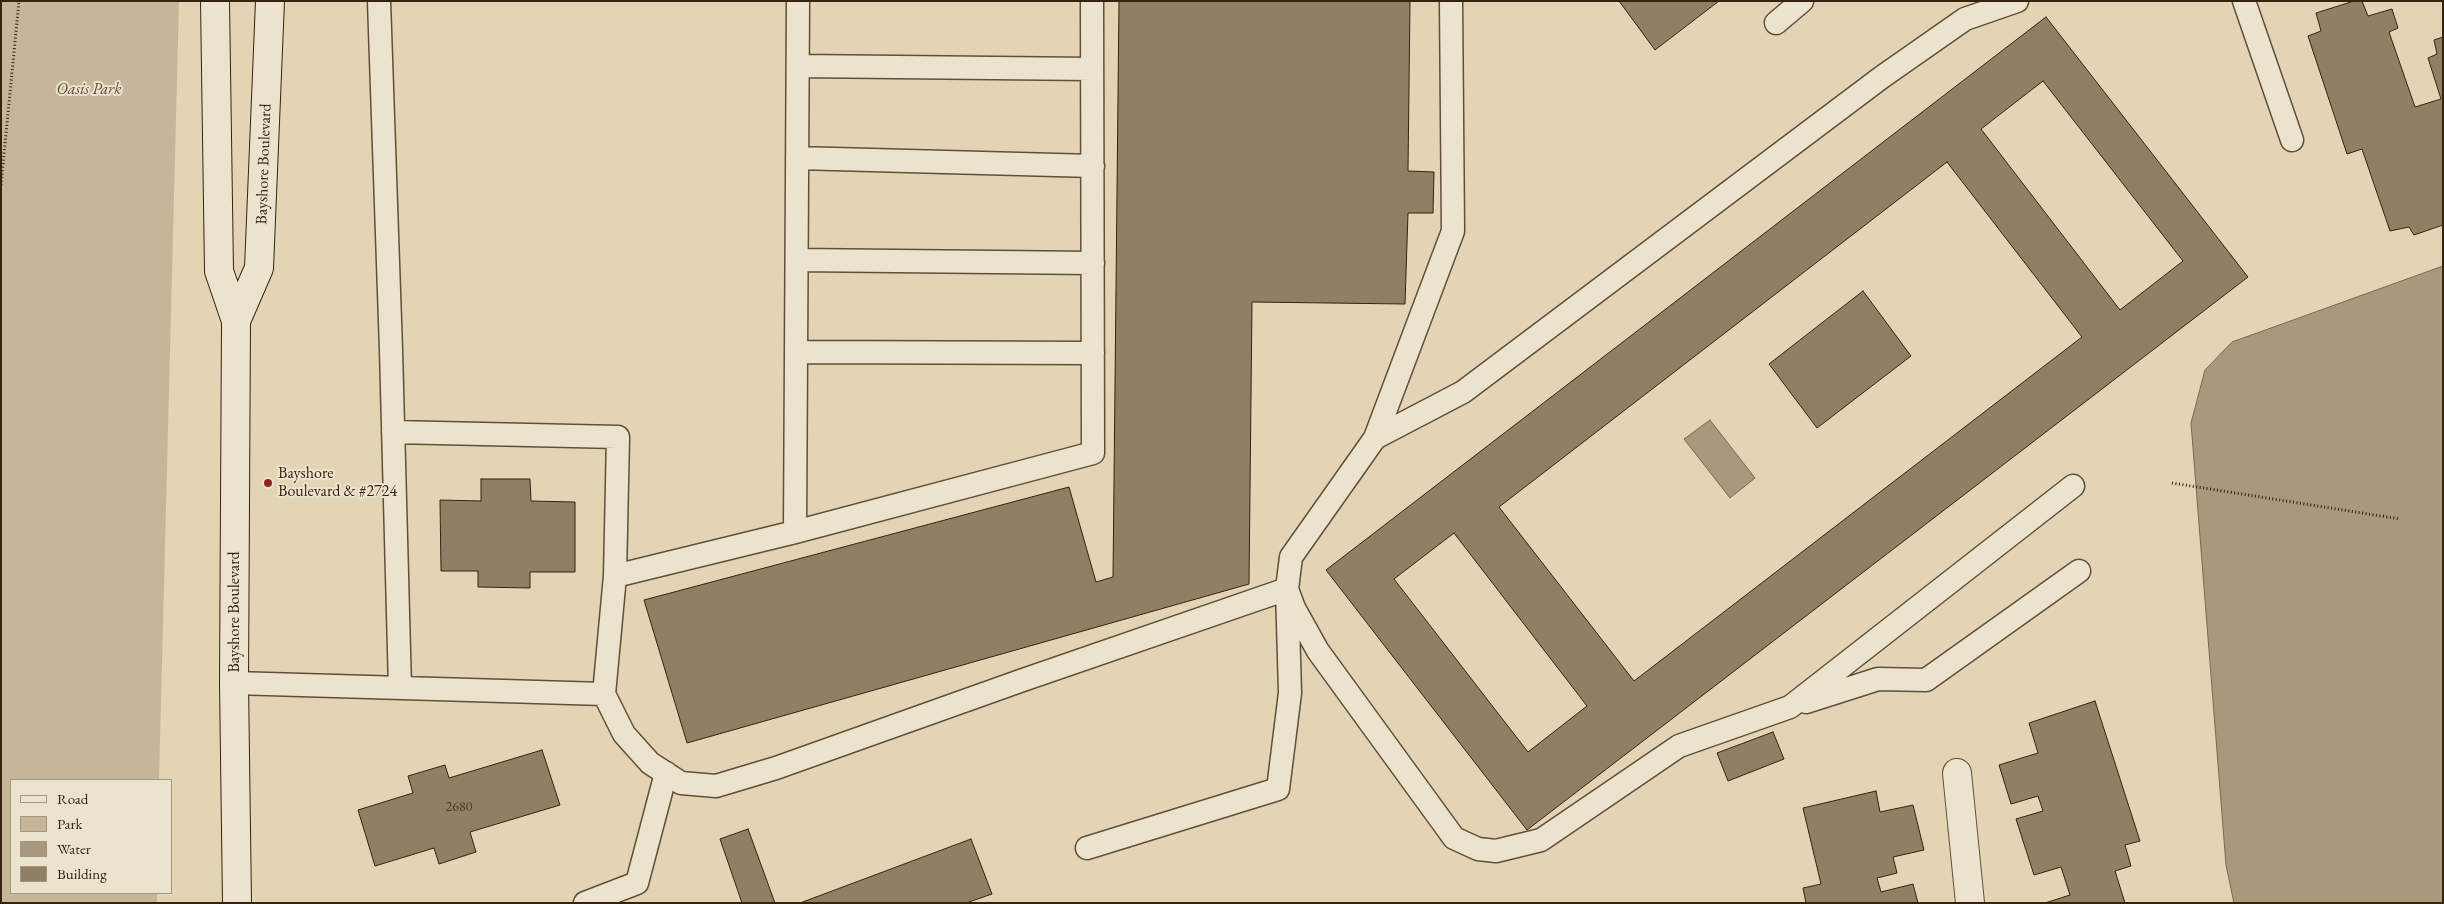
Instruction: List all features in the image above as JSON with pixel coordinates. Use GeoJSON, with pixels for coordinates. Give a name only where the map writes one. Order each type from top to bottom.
{"type":"FeatureCollection","features":[{"type":"Feature","properties":{"kind":"main road","name":"Bayshore Boulevard"},"geometry":{"type":"LineString","coordinates":[[215,1],[219,271],[236,321],[234,683],[236,903]]}},
{"type":"Feature","properties":{"kind":"main road","name":"Bayshore Boulevard"},"geometry":{"type":"LineString","coordinates":[[236,321],[259,268],[270,1]]}},
{"type":"Feature","properties":{"kind":"main road"},"geometry":{"type":"LineString","coordinates":[[1957,772],[1970,903]]}},
{"type":"Feature","properties":{"kind":"lane"},"geometry":{"type":"LineString","coordinates":[[379,1],[400,688]]}},
{"type":"Feature","properties":{"kind":"lane"},"geometry":{"type":"LineString","coordinates":[[795,532],[798,1]]}},
{"type":"Feature","properties":{"kind":"lane"},"geometry":{"type":"LineString","coordinates":[[615,576],[795,532],[1093,453],[1092,1]]}},
{"type":"Feature","properties":{"kind":"lane"},"geometry":{"type":"LineString","coordinates":[[1087,848],[1278,789],[1290,692],[1287,589],[1291,558],[1374,438],[1453,231],[1451,1]]}},
{"type":"Feature","properties":{"kind":"lane"},"geometry":{"type":"LineString","coordinates":[[1776,23],[1802,1]]}},
{"type":"Feature","properties":{"kind":"lane"},"geometry":{"type":"LineString","coordinates":[[1374,438],[1463,392],[1882,77],[1965,19],[2017,1]]}},
{"type":"Feature","properties":{"kind":"lane"},"geometry":{"type":"LineString","coordinates":[[2244,1],[2292,140]]}},
{"type":"Feature","properties":{"kind":"lane"},"geometry":{"type":"LineString","coordinates":[[798,66],[1092,68]]}},
{"type":"Feature","properties":{"kind":"lane"},"geometry":{"type":"LineString","coordinates":[[797,158],[1093,166]]}},
{"type":"Feature","properties":{"kind":"lane"},"geometry":{"type":"LineString","coordinates":[[797,260],[1093,263]]}},
{"type":"Feature","properties":{"kind":"lane"},"geometry":{"type":"LineString","coordinates":[[796,352],[1093,353]]}},
{"type":"Feature","properties":{"kind":"lane"},"geometry":{"type":"LineString","coordinates":[[393,432],[618,437],[615,576],[604,694],[624,734],[650,762],[681,783],[716,786],[776,768],[1287,589]]}},
{"type":"Feature","properties":{"kind":"lane"},"geometry":{"type":"LineString","coordinates":[[1790,707],[2073,486]]}},
{"type":"Feature","properties":{"kind":"lane"},"geometry":{"type":"LineString","coordinates":[[1287,589],[1294,608],[1318,651],[1454,838],[1478,849],[1496,851],[1540,840],[1678,746],[1878,679],[1926,680],[2078,572]]}},
{"type":"Feature","properties":{"kind":"lane"},"geometry":{"type":"LineString","coordinates":[[234,683],[604,694]]}},
{"type":"Feature","properties":{"kind":"lane"},"geometry":{"type":"LineString","coordinates":[[585,903],[637,883],[666,773]]}},
{"type":"Feature","properties":{"kind":"path"},"geometry":{"type":"LineString","coordinates":[[1,184],[19,1]]}},
{"type":"Feature","properties":{"kind":"path"},"geometry":{"type":"LineString","coordinates":[[2172,483],[2400,519]]}},
{"type":"Feature","properties":{"kind":"green space","name":"Oasis Park"},"geometry":{"type":"Polygon","coordinates":[[[1,1],[179,1],[159,779],[10,779],[10,894],[157,894],[157,903],[1,903],[1,1]]]}},
{"type":"Feature","properties":{"kind":"water"},"geometry":{"type":"Polygon","coordinates":[[[2443,266],[2443,903],[2234,903],[2226,865],[2191,423],[2205,370],[2232,342],[2443,266]]]}},
{"type":"Feature","properties":{"kind":"water"},"geometry":{"type":"Polygon","coordinates":[[[1710,420],[1755,478],[1730,498],[1684,439],[1710,420]]]}},
{"type":"Feature","properties":{"kind":"building"},"geometry":{"type":"Polygon","coordinates":[[[1119,1],[1410,1],[1408,171],[1434,172],[1433,213],[1408,213],[1405,304],[1252,302],[1249,584],[687,743],[644,600],[1069,487],[1096,582],[1113,577],[1119,1]]]}},
{"type":"Feature","properties":{"kind":"building"},"geometry":{"type":"Polygon","coordinates":[[[1619,1],[1719,1],[1655,50],[1619,1]]]}},
{"type":"Feature","properties":{"kind":"building"},"geometry":{"type":"Polygon","coordinates":[[[2354,1],[2362,1],[2368,16],[2392,9],[2398,28],[2389,32],[2415,107],[2441,99],[2428,58],[2437,54],[2434,40],[2443,37],[2443,225],[2414,235],[2409,227],[2390,231],[2362,149],[2347,154],[2308,36],[2321,31],[2316,13],[2354,1]]]}},
{"type":"Feature","properties":{"kind":"building"},"geometry":{"type":"Polygon","coordinates":[[[2046,17],[2248,277],[1527,830],[1326,570],[2046,17]],[[2043,81],[1981,129],[2120,310],[2183,261],[2043,81]],[[1947,162],[1499,507],[1634,681],[2082,337],[1947,162]],[[1454,533],[1394,579],[1528,752],[1587,706],[1454,533]]]}},
{"type":"Feature","properties":{"kind":"building"},"geometry":{"type":"Polygon","coordinates":[[[1863,291],[1911,356],[1817,428],[1769,364],[1863,291]]]}},
{"type":"Feature","properties":{"kind":"building"},"geometry":{"type":"Polygon","coordinates":[[[481,479],[530,479],[531,501],[575,502],[575,572],[530,572],[530,588],[478,587],[478,571],[441,571],[440,500],[481,501],[481,479]]]}},
{"type":"Feature","properties":{"kind":"building"},"geometry":{"type":"Polygon","coordinates":[[[2095,701],[2140,841],[2125,845],[2131,866],[2115,871],[2125,903],[2045,903],[2070,895],[2061,867],[2034,875],[2016,819],[2043,811],[2038,796],[2011,804],[1999,765],[2038,753],[2029,723],[2095,701]]]}},
{"type":"Feature","properties":{"kind":"building"},"geometry":{"type":"Polygon","coordinates":[[[1773,732],[1784,759],[1728,781],[1717,753],[1773,732]]]}},
{"type":"Feature","properties":{"kind":"building"},"geometry":{"type":"Polygon","coordinates":[[[542,750],[560,805],[470,832],[476,852],[439,864],[434,848],[375,866],[358,810],[413,793],[408,776],[445,765],[449,778],[542,750]]]}},
{"type":"Feature","properties":{"kind":"building"},"geometry":{"type":"Polygon","coordinates":[[[1876,791],[1880,812],[1913,805],[1924,850],[1893,857],[1897,873],[1877,878],[1881,892],[1913,884],[1918,903],[1806,903],[1803,888],[1821,884],[1803,808],[1876,791]]]}},
{"type":"Feature","properties":{"kind":"building"},"geometry":{"type":"Polygon","coordinates":[[[748,829],[775,903],[742,903],[720,839],[748,829]]]}},
{"type":"Feature","properties":{"kind":"building"},"geometry":{"type":"Polygon","coordinates":[[[971,839],[992,894],[966,903],[800,903],[971,839]]]}},
{"type":"Feature","properties":{"kind":"place","name":"Bayshore Boulevard & #2724"},"geometry":{"type":"Point","coordinates":[268,483]}}]}
